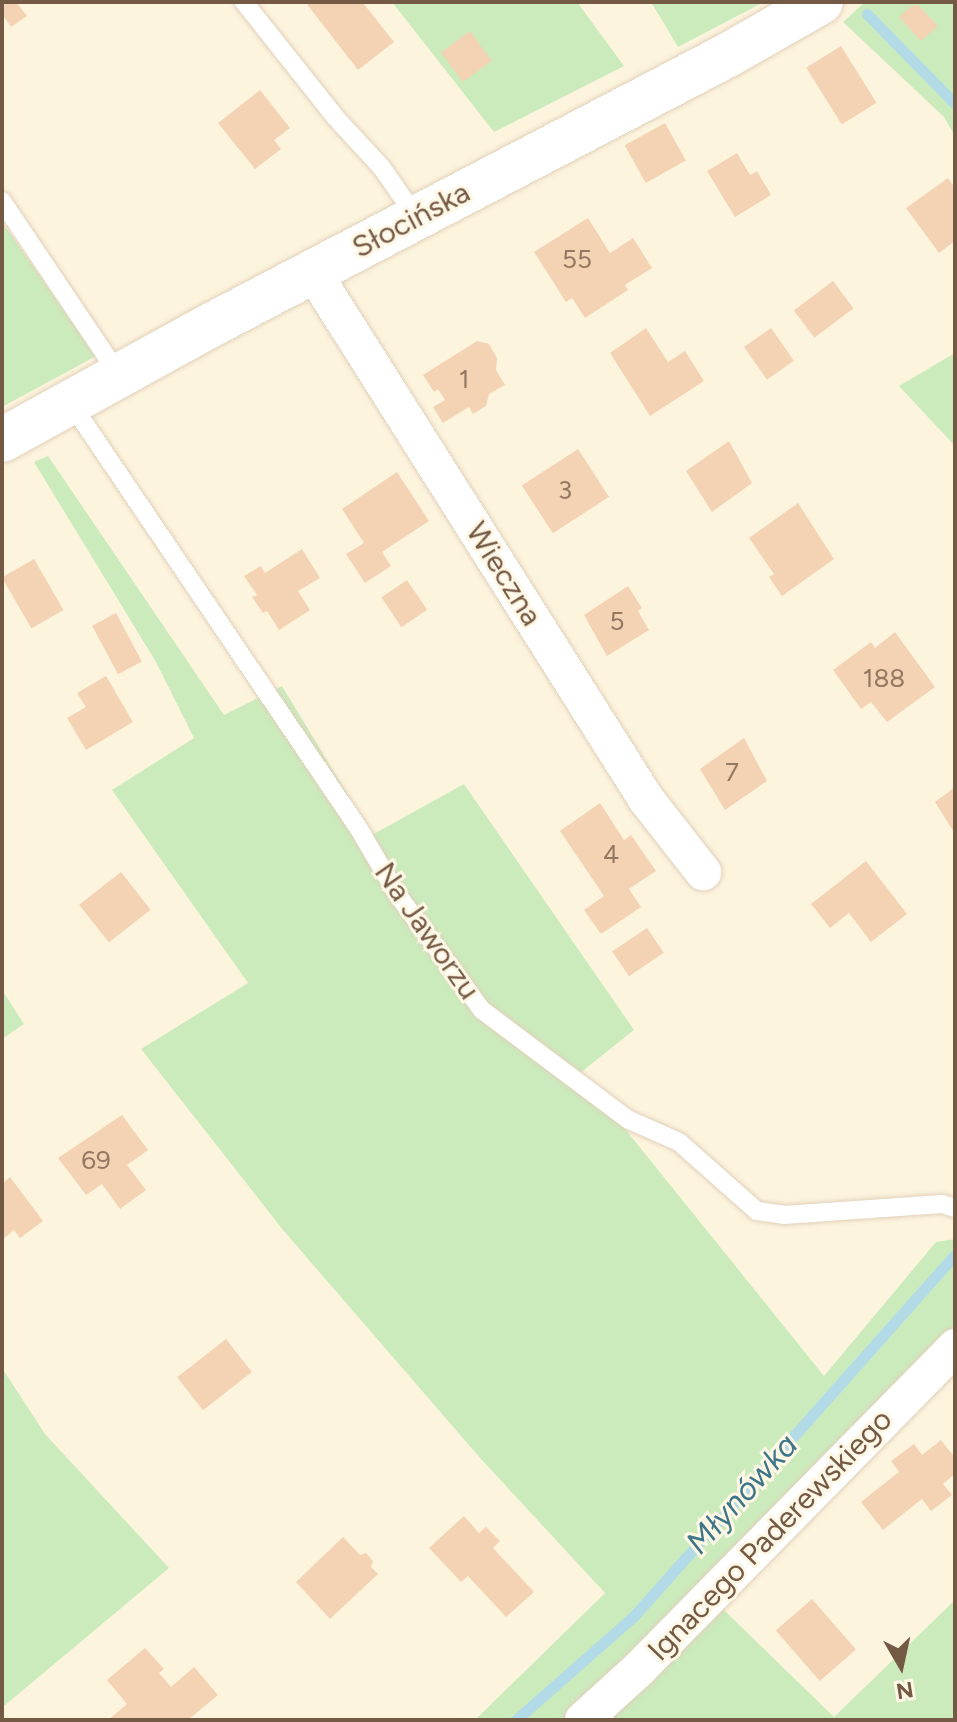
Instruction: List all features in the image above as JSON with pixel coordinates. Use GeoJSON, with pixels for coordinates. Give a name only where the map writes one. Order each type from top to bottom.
{"type":"FeatureCollection","features":[{"type":"Feature","properties":{"kind":"street","name":"Słocińska"},"geometry":{"type":"LineString","coordinates":[[2,440],[416,217],[728,55],[821,2]]}},
{"type":"Feature","properties":{"kind":"street","name":"Wieczna"},"geometry":{"type":"LineString","coordinates":[[313,272],[646,799],[703,872]]}},
{"type":"Feature","properties":{"kind":"street","name":"Ignacego Paderewskiego"},"geometry":{"type":"LineString","coordinates":[[590,1717],[955,1347]]}},
{"type":"Feature","properties":{"kind":"lane"},"geometry":{"type":"LineString","coordinates":[[244,2],[335,117],[382,168],[416,217]]}},
{"type":"Feature","properties":{"kind":"lane"},"geometry":{"type":"LineString","coordinates":[[2,201],[119,375]]}},
{"type":"Feature","properties":{"kind":"lane","name":"Na Jaworzu"},"geometry":{"type":"LineString","coordinates":[[70,402],[359,829],[397,894],[482,1010],[627,1119],[679,1142],[757,1211],[784,1215],[942,1204],[955,1208]]}},
{"type":"Feature","properties":{"kind":"green space"},"geometry":{"type":"Polygon","coordinates":[[[392,2],[577,2],[624,66],[494,132],[392,2]]]}},
{"type":"Feature","properties":{"kind":"green space"},"geometry":{"type":"Polygon","coordinates":[[[651,2],[764,2],[678,47],[651,2]]]}},
{"type":"Feature","properties":{"kind":"green space"},"geometry":{"type":"Polygon","coordinates":[[[865,2],[955,2],[955,136],[944,117],[843,22],[865,2]]]}},
{"type":"Feature","properties":{"kind":"green space"},"geometry":{"type":"Polygon","coordinates":[[[2,222],[96,356],[2,407],[2,222]]]}},
{"type":"Feature","properties":{"kind":"green space"},"geometry":{"type":"Polygon","coordinates":[[[955,353],[955,446],[899,386],[955,353]]]}},
{"type":"Feature","properties":{"kind":"green space"},"geometry":{"type":"Polygon","coordinates":[[[48,456],[224,715],[282,686],[372,835],[464,784],[634,1030],[580,1073],[824,1376],[936,1242],[955,1239],[955,1328],[649,1643],[564,1720],[475,1720],[605,1593],[481,1459],[283,1230],[141,1049],[248,983],[112,790],[194,738],[156,662],[34,462],[48,456]]]}},
{"type":"Feature","properties":{"kind":"green space"},"geometry":{"type":"Polygon","coordinates":[[[2,990],[24,1024],[2,1039],[2,990]]]}},
{"type":"Feature","properties":{"kind":"green space"},"geometry":{"type":"Polygon","coordinates":[[[2,1368],[45,1434],[169,1568],[4,1706],[2,1368]]]}},
{"type":"Feature","properties":{"kind":"green space"},"geometry":{"type":"Polygon","coordinates":[[[955,1600],[955,1720],[614,1720],[614,1714],[723,1609],[834,1717],[955,1600]]]}},
{"type":"Feature","properties":{"kind":"building"},"geometry":{"type":"Polygon","coordinates":[[[5,2],[16,2],[27,16],[11,27],[2,14],[5,2]]]}},
{"type":"Feature","properties":{"kind":"building"},"geometry":{"type":"Polygon","coordinates":[[[367,2],[364,4],[394,42],[358,70],[306,3],[367,2]]]}},
{"type":"Feature","properties":{"kind":"building"},"geometry":{"type":"Polygon","coordinates":[[[918,5],[938,26],[921,41],[899,17],[911,6],[918,5]]]}},
{"type":"Feature","properties":{"kind":"building"},"geometry":{"type":"Polygon","coordinates":[[[470,31],[492,61],[463,82],[441,52],[470,31]]]}},
{"type":"Feature","properties":{"kind":"building"},"geometry":{"type":"Polygon","coordinates":[[[841,46],[877,103],[842,125],[806,68],[841,46]]]}},
{"type":"Feature","properties":{"kind":"building"},"geometry":{"type":"Polygon","coordinates":[[[260,90],[290,128],[274,140],[281,149],[255,169],[218,123],[260,90]]]}},
{"type":"Feature","properties":{"kind":"building"},"geometry":{"type":"Polygon","coordinates":[[[665,123],[686,161],[646,183],[625,145],[665,123]]]}},
{"type":"Feature","properties":{"kind":"building"},"geometry":{"type":"Polygon","coordinates":[[[737,153],[750,175],[757,171],[771,195],[735,217],[707,171],[737,153]]]}},
{"type":"Feature","properties":{"kind":"building"},"geometry":{"type":"Polygon","coordinates":[[[948,178],[955,188],[955,241],[939,253],[906,208],[948,178]]]}},
{"type":"Feature","properties":{"kind":"building"},"geometry":{"type":"Polygon","coordinates":[[[588,218],[610,253],[633,238],[652,268],[625,285],[628,290],[585,318],[572,298],[566,302],[534,252],[588,218]]]}},
{"type":"Feature","properties":{"kind":"building"},"geometry":{"type":"Polygon","coordinates":[[[833,281],[853,308],[814,338],[794,310],[833,281]]]}},
{"type":"Feature","properties":{"kind":"building"},"geometry":{"type":"Polygon","coordinates":[[[646,328],[668,362],[685,351],[704,381],[650,416],[610,353],[646,328]]]}},
{"type":"Feature","properties":{"kind":"building"},"geometry":{"type":"Polygon","coordinates":[[[771,328],[794,361],[767,380],[744,347],[771,328]]]}},
{"type":"Feature","properties":{"kind":"building"},"geometry":{"type":"Polygon","coordinates":[[[477,341],[489,344],[497,358],[496,370],[505,385],[489,394],[486,406],[473,414],[469,407],[443,423],[433,407],[445,400],[438,389],[434,392],[423,375],[477,341]]]}},
{"type":"Feature","properties":{"kind":"building"},"geometry":{"type":"Polygon","coordinates":[[[729,441],[752,483],[712,512],[686,471],[729,441]]]}},
{"type":"Feature","properties":{"kind":"building"},"geometry":{"type":"Polygon","coordinates":[[[578,449],[609,497],[553,533],[522,485],[578,449]]]}},
{"type":"Feature","properties":{"kind":"building"},"geometry":{"type":"Polygon","coordinates":[[[397,472],[429,521],[382,552],[391,566],[365,583],[346,554],[364,543],[342,509],[397,472]]]}},
{"type":"Feature","properties":{"kind":"building"},"geometry":{"type":"Polygon","coordinates":[[[798,503],[834,559],[782,596],[769,577],[774,574],[749,538],[798,503]]]}},
{"type":"Feature","properties":{"kind":"building"},"geometry":{"type":"Polygon","coordinates":[[[302,549],[320,578],[298,591],[310,610],[279,630],[267,611],[263,613],[252,597],[257,595],[244,576],[261,566],[265,573],[302,549]]]}},
{"type":"Feature","properties":{"kind":"building"},"geometry":{"type":"Polygon","coordinates":[[[34,559],[64,610],[31,629],[2,577],[34,559]]]}},
{"type":"Feature","properties":{"kind":"building"},"geometry":{"type":"Polygon","coordinates":[[[407,580],[427,610],[401,627],[381,597],[407,580]]]}},
{"type":"Feature","properties":{"kind":"building"},"geometry":{"type":"Polygon","coordinates":[[[628,586],[642,608],[638,611],[649,630],[607,656],[584,615],[628,586]]]}},
{"type":"Feature","properties":{"kind":"building"},"geometry":{"type":"Polygon","coordinates":[[[116,613],[142,662],[118,674],[92,626],[116,613]]]}},
{"type":"Feature","properties":{"kind":"building"},"geometry":{"type":"Polygon","coordinates":[[[895,632],[935,687],[887,722],[871,702],[861,709],[833,670],[871,642],[875,648],[895,632]]]}},
{"type":"Feature","properties":{"kind":"building"},"geometry":{"type":"Polygon","coordinates":[[[106,676],[133,722],[86,750],[67,718],[86,707],[77,693],[106,676]]]}},
{"type":"Feature","properties":{"kind":"building"},"geometry":{"type":"Polygon","coordinates":[[[744,738],[767,781],[725,810],[700,769],[744,738]]]}},
{"type":"Feature","properties":{"kind":"building"},"geometry":{"type":"Polygon","coordinates":[[[955,787],[955,834],[935,802],[955,787]]]}},
{"type":"Feature","properties":{"kind":"building"},"geometry":{"type":"Polygon","coordinates":[[[600,803],[624,840],[631,835],[656,871],[629,889],[641,907],[601,934],[584,910],[604,896],[560,831],[600,803]]]}},
{"type":"Feature","properties":{"kind":"building"},"geometry":{"type":"Polygon","coordinates":[[[866,861],[907,914],[871,942],[849,913],[830,928],[811,904],[866,861]]]}},
{"type":"Feature","properties":{"kind":"building"},"geometry":{"type":"Polygon","coordinates":[[[121,872],[151,910],[109,942],[79,905],[121,872]]]}},
{"type":"Feature","properties":{"kind":"building"},"geometry":{"type":"Polygon","coordinates":[[[647,928],[664,953],[629,976],[612,951],[647,928]]]}},
{"type":"Feature","properties":{"kind":"building"},"geometry":{"type":"Polygon","coordinates":[[[122,1115],[148,1150],[127,1165],[146,1190],[120,1209],[102,1184],[86,1195],[58,1158],[122,1115]]]}},
{"type":"Feature","properties":{"kind":"building"},"geometry":{"type":"Polygon","coordinates":[[[10,1177],[43,1221],[20,1238],[14,1230],[2,1240],[2,1184],[10,1177]]]}},
{"type":"Feature","properties":{"kind":"building"},"geometry":{"type":"Polygon","coordinates":[[[226,1339],[252,1372],[203,1410],[177,1377],[226,1339]]]}},
{"type":"Feature","properties":{"kind":"building"},"geometry":{"type":"Polygon","coordinates":[[[941,1440],[955,1458],[955,1474],[943,1484],[952,1495],[931,1511],[922,1499],[883,1530],[861,1502],[899,1472],[891,1461],[914,1444],[922,1455],[941,1440]]]}},
{"type":"Feature","properties":{"kind":"building"},"geometry":{"type":"Polygon","coordinates":[[[464,1516],[479,1533],[486,1527],[500,1541],[493,1548],[534,1592],[506,1617],[468,1576],[461,1582],[429,1548],[464,1516]]]}},
{"type":"Feature","properties":{"kind":"building"},"geometry":{"type":"Polygon","coordinates":[[[343,1537],[360,1555],[366,1553],[373,1561],[371,1567],[378,1574],[330,1619],[296,1582],[343,1537]]]}},
{"type":"Feature","properties":{"kind":"building"},"geometry":{"type":"Polygon","coordinates":[[[812,1599],[856,1650],[820,1681],[776,1630],[812,1599]]]}},
{"type":"Feature","properties":{"kind":"building"},"geometry":{"type":"Polygon","coordinates":[[[145,1648],[164,1669],[159,1673],[171,1687],[194,1667],[218,1695],[188,1720],[108,1720],[127,1704],[107,1680],[145,1648]]]}},
{"type":"Feature","properties":{"kind":"waterway","name":"Młynówka"},"geometry":{"type":"LineString","coordinates":[[867,14],[955,104]]}},
{"type":"Feature","properties":{"kind":"waterway","name":"Młynówka"},"geometry":{"type":"LineString","coordinates":[[516,1720],[634,1616],[955,1255]]}}]}
